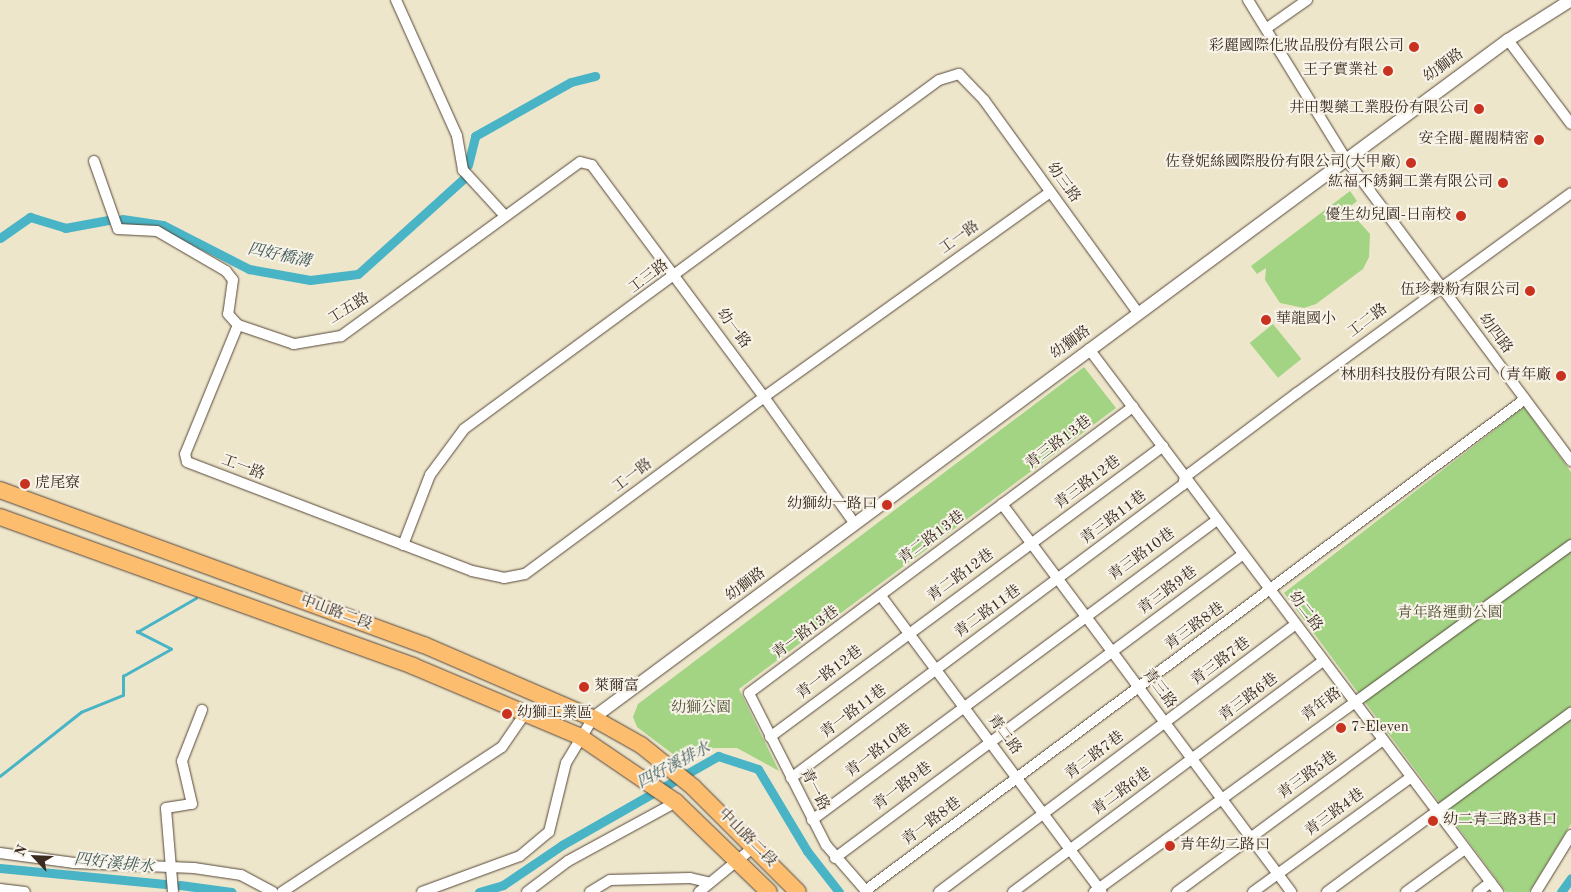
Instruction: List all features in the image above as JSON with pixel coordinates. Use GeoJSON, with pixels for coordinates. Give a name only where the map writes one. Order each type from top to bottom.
{"type":"FeatureCollection","features":[{"type":"Feature","properties":{"kind":"main road","name":"中山路二段"},"geometry":{"type":"LineString","coordinates":[[0,490],[424,646],[593,718],[660,759],[693,787],[755,846],[798,892]]}},
{"type":"Feature","properties":{"kind":"main road","name":"中山路二段"},"geometry":{"type":"LineString","coordinates":[[0,517],[250,608],[526,712],[579,736],[644,776],[676,802],[737,858],[769,892]]}},
{"type":"Feature","properties":{"kind":"main road"},"geometry":{"type":"LineString","coordinates":[[250,608],[258,585]]}},
{"type":"Feature","properties":{"kind":"street"},"geometry":{"type":"LineString","coordinates":[[396,0],[458,136],[463,170],[505,216]]}},
{"type":"Feature","properties":{"kind":"street","name":"幼四路"},"geometry":{"type":"LineString","coordinates":[[1248,0],[1346,159],[1571,461]]}},
{"type":"Feature","properties":{"kind":"street"},"geometry":{"type":"LineString","coordinates":[[1267,28],[1307,0]]}},
{"type":"Feature","properties":{"kind":"street","name":"幼獅路"},"geometry":{"type":"LineString","coordinates":[[593,718],[1508,40],[1571,0]]}},
{"type":"Feature","properties":{"kind":"street"},"geometry":{"type":"LineString","coordinates":[[1508,40],[1571,124]]}},
{"type":"Feature","properties":{"kind":"street","name":"幼三路"},"geometry":{"type":"LineString","coordinates":[[959,74],[1050,192],[1139,314]]}},
{"type":"Feature","properties":{"kind":"street","name":"工三路"},"geometry":{"type":"LineString","coordinates":[[403,546],[430,475],[464,430],[675,277],[939,80],[959,74]]}},
{"type":"Feature","properties":{"kind":"street"},"geometry":{"type":"LineString","coordinates":[[94,161],[118,229],[157,231],[226,272],[233,280],[228,314],[238,325]]}},
{"type":"Feature","properties":{"kind":"street","name":"工五路"},"geometry":{"type":"LineString","coordinates":[[238,325],[294,344],[341,336],[580,162]]}},
{"type":"Feature","properties":{"kind":"street","name":"幼一路"},"geometry":{"type":"LineString","coordinates":[[580,162],[592,165],[764,397],[855,524]]}},
{"type":"Feature","properties":{"kind":"street","name":"工一路"},"geometry":{"type":"LineString","coordinates":[[238,325],[185,454],[187,462],[403,546],[472,571],[504,578],[525,574],[764,397],[1050,192]]}},
{"type":"Feature","properties":{"kind":"street","name":"工二路"},"geometry":{"type":"LineString","coordinates":[[1185,477],[1441,286],[1571,193]]}},
{"type":"Feature","properties":{"kind":"street","name":"幼二路"},"geometry":{"type":"LineString","coordinates":[[1090,349],[1242,555],[1498,892]]}},
{"type":"Feature","properties":{"kind":"street","name":"青三路8巷"},"geometry":{"type":"LineString","coordinates":[[1016,778],[1270,591],[1525,399]]}},
{"type":"Feature","properties":{"kind":"street","name":"青三路13巷"},"geometry":{"type":"LineString","coordinates":[[1002,504],[1133,407]]}},
{"type":"Feature","properties":{"kind":"street","name":"青三路12巷"},"geometry":{"type":"LineString","coordinates":[[1032,544],[1163,446]]}},
{"type":"Feature","properties":{"kind":"street","name":"青三路11巷"},"geometry":{"type":"LineString","coordinates":[[1058,579],[1183,485],[1185,477]]}},
{"type":"Feature","properties":{"kind":"street","name":"青三路"},"geometry":{"type":"LineString","coordinates":[[1002,504],[1291,892]]}},
{"type":"Feature","properties":{"kind":"street","name":"青二路13巷"},"geometry":{"type":"LineString","coordinates":[[881,596],[1002,504]]}},
{"type":"Feature","properties":{"kind":"street","name":"青三路10巷"},"geometry":{"type":"LineString","coordinates":[[963,706],[1217,520]]}},
{"type":"Feature","properties":{"kind":"street","name":"青二路12巷"},"geometry":{"type":"LineString","coordinates":[[908,633],[1032,544]]}},
{"type":"Feature","properties":{"kind":"street","name":"青年路"},"geometry":{"type":"LineString","coordinates":[[1099,891],[1353,701],[1571,545]]}},
{"type":"Feature","properties":{"kind":"street","name":"青三路9巷"},"geometry":{"type":"LineString","coordinates":[[990,740],[1242,555]]}},
{"type":"Feature","properties":{"kind":"street","name":"青二路11巷"},"geometry":{"type":"LineString","coordinates":[[936,669],[1058,579]]}},
{"type":"Feature","properties":{"kind":"street","name":"青二路"},"geometry":{"type":"LineString","coordinates":[[881,596],[990,740],[1099,891]]}},
{"type":"Feature","properties":{"kind":"street","name":"青一路13巷"},"geometry":{"type":"LineString","coordinates":[[749,693],[881,596]]}},
{"type":"Feature","properties":{"kind":"street","name":"青三路7巷"},"geometry":{"type":"LineString","coordinates":[[1165,723],[1295,625]]}},
{"type":"Feature","properties":{"kind":"street","name":"青一路12巷"},"geometry":{"type":"LineString","coordinates":[[770,737],[908,633]]}},
{"type":"Feature","properties":{"kind":"street","name":"青三路6巷"},"geometry":{"type":"LineString","coordinates":[[1193,759],[1323,661]]}},
{"type":"Feature","properties":{"kind":"street","name":"青一路11巷"},"geometry":{"type":"LineString","coordinates":[[790,778],[936,669]]}},
{"type":"Feature","properties":{"kind":"street","name":"青一路"},"geometry":{"type":"LineString","coordinates":[[749,693],[812,820],[835,858],[866,891]]}},
{"type":"Feature","properties":{"kind":"street","name":"青一路10巷"},"geometry":{"type":"LineString","coordinates":[[812,820],[963,706]]}},
{"type":"Feature","properties":{"kind":"street"},"geometry":{"type":"LineString","coordinates":[[173,892],[166,808],[192,804],[182,761],[202,710]]}},
{"type":"Feature","properties":{"kind":"street"},"geometry":{"type":"LineString","coordinates":[[282,892],[502,747],[526,712]]}},
{"type":"Feature","properties":{"kind":"street"},"geometry":{"type":"LineString","coordinates":[[1326,892],[1571,713]]}},
{"type":"Feature","properties":{"kind":"street"},"geometry":{"type":"LineString","coordinates":[[422,892],[520,856],[549,832],[566,763],[579,736],[593,718]]}},
{"type":"Feature","properties":{"kind":"street","name":"青二路7巷"},"geometry":{"type":"LineString","coordinates":[[939,892],[1165,723]]}},
{"type":"Feature","properties":{"kind":"street","name":"青一路9巷"},"geometry":{"type":"LineString","coordinates":[[835,858],[990,740]]}},
{"type":"Feature","properties":{"kind":"street","name":"青三路5巷"},"geometry":{"type":"LineString","coordinates":[[1177,892],[1383,740]]}},
{"type":"Feature","properties":{"kind":"street","name":"青二路6巷"},"geometry":{"type":"LineString","coordinates":[[1013,892],[1193,759]]}},
{"type":"Feature","properties":{"kind":"street","name":"青三路4巷"},"geometry":{"type":"LineString","coordinates":[[1253,892],[1411,777]]}},
{"type":"Feature","properties":{"kind":"street","name":"青一路8巷"},"geometry":{"type":"LineString","coordinates":[[866,891],[1016,778]]}},
{"type":"Feature","properties":{"kind":"street"},"geometry":{"type":"LineString","coordinates":[[527,892],[568,861],[676,802]]}},
{"type":"Feature","properties":{"kind":"street"},"geometry":{"type":"LineString","coordinates":[[1536,892],[1571,835]]}},
{"type":"Feature","properties":{"kind":"street"},"geometry":{"type":"LineString","coordinates":[[590,892],[610,880],[690,878],[704,888],[737,858],[755,846]]}},
{"type":"Feature","properties":{"kind":"street"},"geometry":{"type":"LineString","coordinates":[[1406,892],[1465,848]]}},
{"type":"Feature","properties":{"kind":"street"},"geometry":{"type":"LineString","coordinates":[[0,853],[74,863],[171,868],[241,875],[273,892]]}},
{"type":"Feature","properties":{"kind":"street"},"geometry":{"type":"LineString","coordinates":[[1478,892],[1491,882]]}},
{"type":"Feature","properties":{"kind":"street"},"geometry":{"type":"LineString","coordinates":[[0,889],[25,892]]}},
{"type":"Feature","properties":{"kind":"green space"},"geometry":{"type":"Polygon","coordinates":[[[1350,191],[1357,201],[1343,212],[1354,216],[1370,234],[1369,257],[1363,269],[1316,304],[1304,308],[1280,303],[1265,280],[1266,268],[1257,274],[1251,266],[1350,191]]]}},
{"type":"Feature","properties":{"kind":"green space"},"geometry":{"type":"Polygon","coordinates":[[[1273,324],[1301,359],[1278,378],[1250,343],[1273,324]]]}},
{"type":"Feature","properties":{"kind":"green space","name":"幼獅公園"},"geometry":{"type":"Polygon","coordinates":[[[1084,367],[1116,408],[739,689],[779,771],[737,748],[714,748],[686,764],[637,727],[633,717],[638,704],[1084,367]]]}},
{"type":"Feature","properties":{"kind":"green space","name":"青年路運動公園"},"geometry":{"type":"Polygon","coordinates":[[[1524,407],[1571,472],[1571,824],[1529,892],[1506,892],[1284,593],[1524,407]]]}},
{"type":"Feature","properties":{"kind":"waterway","name":"四好橋溝"},"geometry":{"type":"LineString","coordinates":[[468,165],[475,136],[571,82],[595,76]]}},
{"type":"Feature","properties":{"kind":"waterway","name":"四好橋溝"},"geometry":{"type":"LineString","coordinates":[[122,219],[163,225],[249,269],[310,280],[358,274],[463,179]]}},
{"type":"Feature","properties":{"kind":"waterway","name":"四好橋溝"},"geometry":{"type":"LineString","coordinates":[[0,238],[30,217],[65,228],[108,220]]}},
{"type":"Feature","properties":{"kind":"waterway"},"geometry":{"type":"LineString","coordinates":[[0,776],[81,712],[123,695],[123,676],[171,649],[137,632],[196,598]]}},
{"type":"Feature","properties":{"kind":"waterway","name":"四好溪排水"},"geometry":{"type":"LineString","coordinates":[[479,892],[503,885],[562,845],[718,756],[758,769],[807,851],[839,892]]}},
{"type":"Feature","properties":{"kind":"waterway","name":"四好溪排水"},"geometry":{"type":"LineString","coordinates":[[0,868],[165,884]]}},
{"type":"Feature","properties":{"kind":"waterway","name":"四好溪排水"},"geometry":{"type":"LineString","coordinates":[[1561,892],[1571,878]]}},
{"type":"Feature","properties":{"kind":"waterway","name":"四好溪排水"},"geometry":{"type":"LineString","coordinates":[[180,885],[232,892]]}},
{"type":"Feature","properties":{"kind":"place","name":"彩麗國際化妝品股份有限公司"},"geometry":{"type":"Point","coordinates":[1414,47]}},
{"type":"Feature","properties":{"kind":"place","name":"王子實業社"},"geometry":{"type":"Point","coordinates":[1388,71]}},
{"type":"Feature","properties":{"kind":"place","name":"井田製藥工業股份有限公司"},"geometry":{"type":"Point","coordinates":[1479,109]}},
{"type":"Feature","properties":{"kind":"place","name":"安全閥-麗閥精密"},"geometry":{"type":"Point","coordinates":[1539,140]}},
{"type":"Feature","properties":{"kind":"place","name":"佐登妮絲國際股份有限公司(大甲廠)"},"geometry":{"type":"Point","coordinates":[1411,163]}},
{"type":"Feature","properties":{"kind":"place","name":"紘福不銹鋼工業有限公司"},"geometry":{"type":"Point","coordinates":[1503,183]}},
{"type":"Feature","properties":{"kind":"place","name":"優生幼兒園-日南校"},"geometry":{"type":"Point","coordinates":[1461,216]}},
{"type":"Feature","properties":{"kind":"place","name":"伍珍穀粉有限公司"},"geometry":{"type":"Point","coordinates":[1530,291]}},
{"type":"Feature","properties":{"kind":"place","name":"華龍國小"},"geometry":{"type":"Point","coordinates":[1266,320]}},
{"type":"Feature","properties":{"kind":"place","name":"林朋科技股份有限公司（青年廠"},"geometry":{"type":"Point","coordinates":[1561,376]}},
{"type":"Feature","properties":{"kind":"place","name":"虎尾寮"},"geometry":{"type":"Point","coordinates":[25,484]}},
{"type":"Feature","properties":{"kind":"place","name":"幼獅幼一路口"},"geometry":{"type":"Point","coordinates":[887,505]}},
{"type":"Feature","properties":{"kind":"place","name":"萊爾富"},"geometry":{"type":"Point","coordinates":[584,687]}},
{"type":"Feature","properties":{"kind":"place","name":"幼獅工業區"},"geometry":{"type":"Point","coordinates":[507,714]}},
{"type":"Feature","properties":{"kind":"place","name":"7-Eleven"},"geometry":{"type":"Point","coordinates":[1341,728]}},
{"type":"Feature","properties":{"kind":"place","name":"幼二青三路3巷口"},"geometry":{"type":"Point","coordinates":[1433,821]}},
{"type":"Feature","properties":{"kind":"place","name":"青年幼二路口"},"geometry":{"type":"Point","coordinates":[1170,846]}}]}
